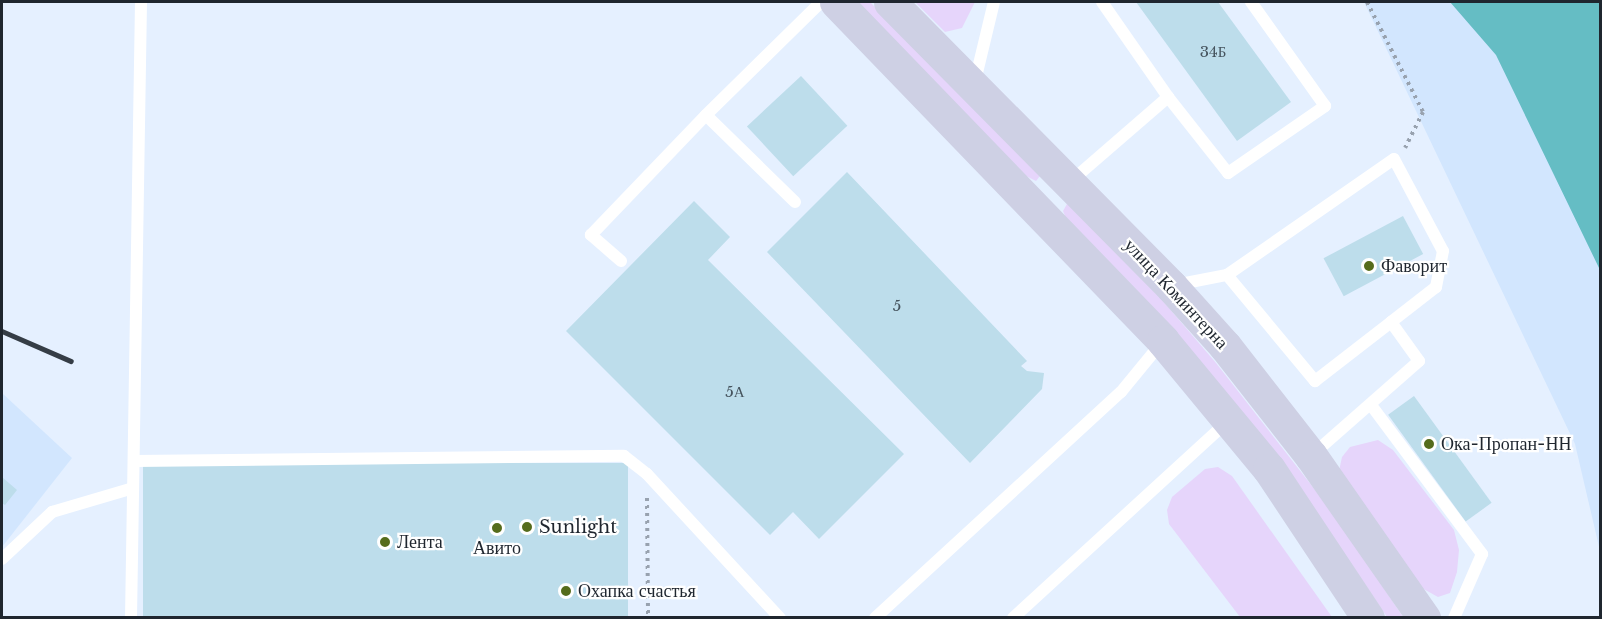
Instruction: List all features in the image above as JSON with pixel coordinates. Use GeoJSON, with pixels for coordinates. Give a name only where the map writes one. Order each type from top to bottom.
{"type":"FeatureCollection","features":[{"type":"Feature","properties":{"kind":"main road"},"geometry":{"type":"LineString","coordinates":[[836,2],[1041,211],[1163,341],[1230,420],[1300,513],[1368,618]]}},
{"type":"Feature","properties":{"kind":"main road","name":"улица Коминтерна"},"geometry":{"type":"LineString","coordinates":[[890,2],[1171,286],[1225,346],[1311,456],[1424,618]]}},
{"type":"Feature","properties":{"kind":"main road"},"geometry":{"type":"LineString","coordinates":[[1041,211],[1069,182]]}},
{"type":"Feature","properties":{"kind":"lane"},"geometry":{"type":"LineString","coordinates":[[131,618],[141,2]]}},
{"type":"Feature","properties":{"kind":"lane"},"geometry":{"type":"LineString","coordinates":[[621,261],[591,235],[820,2]]}},
{"type":"Feature","properties":{"kind":"lane"},"geometry":{"type":"LineString","coordinates":[[974,86],[994,2]]}},
{"type":"Feature","properties":{"kind":"lane"},"geometry":{"type":"LineString","coordinates":[[1102,2],[1168,97],[1228,173],[1325,106],[1251,2]]}},
{"type":"Feature","properties":{"kind":"lane"},"geometry":{"type":"LineString","coordinates":[[1069,182],[1168,97]]}},
{"type":"Feature","properties":{"kind":"lane"},"geometry":{"type":"LineString","coordinates":[[706,116],[795,202]]}},
{"type":"Feature","properties":{"kind":"lane"},"geometry":{"type":"LineString","coordinates":[[1171,286],[1227,275],[1394,159],[1443,251],[1437,287],[1315,381],[1227,275]]}},
{"type":"Feature","properties":{"kind":"lane"},"geometry":{"type":"LineString","coordinates":[[1311,456],[1419,362],[1391,322]]}},
{"type":"Feature","properties":{"kind":"lane"},"geometry":{"type":"LineString","coordinates":[[875,618],[1121,392],[1163,341]]}},
{"type":"Feature","properties":{"kind":"lane"},"geometry":{"type":"LineString","coordinates":[[1371,405],[1482,554],[1454,618]]}},
{"type":"Feature","properties":{"kind":"lane"},"geometry":{"type":"LineString","coordinates":[[1013,618],[1230,420]]}},
{"type":"Feature","properties":{"kind":"lane"},"geometry":{"type":"LineString","coordinates":[[134,461],[624,456],[646,474],[780,618]]}},
{"type":"Feature","properties":{"kind":"lane"},"geometry":{"type":"LineString","coordinates":[[2,558],[52,512],[133,488]]}},
{"type":"Feature","properties":{"kind":"path"},"geometry":{"type":"LineString","coordinates":[[1367,2],[1423,112],[1407,145],[1394,159]]}},
{"type":"Feature","properties":{"kind":"path"},"geometry":{"type":"LineString","coordinates":[[646,474],[648,618]]}},
{"type":"Feature","properties":{"kind":"shaded area"},"geometry":{"type":"Polygon","coordinates":[[[852,2],[870,2],[1037,170],[1040,176],[1036,181],[1026,176],[852,2]]]}},
{"type":"Feature","properties":{"kind":"shaded area"},"geometry":{"type":"Polygon","coordinates":[[[915,2],[975,2],[962,28],[945,32],[915,2]]]}},
{"type":"Feature","properties":{"kind":"shaded area"},"geometry":{"type":"Polygon","coordinates":[[[1364,2],[1600,2],[1600,551],[1575,444],[1364,2]]]}},
{"type":"Feature","properties":{"kind":"shaded area"},"geometry":{"type":"Polygon","coordinates":[[[1067,204],[1075,208],[1162,300],[1216,363],[1337,518],[1403,617],[1387,617],[1281,460],[1151,305],[1066,218],[1063,211],[1067,204]]]}},
{"type":"Feature","properties":{"kind":"shaded area"},"geometry":{"type":"Polygon","coordinates":[[[2,393],[72,458],[2,547],[2,393]]]}},
{"type":"Feature","properties":{"kind":"shaded area"},"geometry":{"type":"Polygon","coordinates":[[[1378,440],[1393,450],[1454,530],[1459,550],[1457,572],[1450,593],[1438,597],[1420,587],[1339,471],[1342,457],[1350,447],[1378,440]]]}},
{"type":"Feature","properties":{"kind":"shaded area"},"geometry":{"type":"Polygon","coordinates":[[[1218,467],[1232,476],[1332,617],[1240,617],[1169,524],[1167,510],[1172,497],[1205,469],[1218,467]]]}},
{"type":"Feature","properties":{"kind":"water"},"geometry":{"type":"Polygon","coordinates":[[[1450,2],[1600,2],[1600,270],[1496,55],[1450,2]]]}},
{"type":"Feature","properties":{"kind":"building"},"geometry":{"type":"Polygon","coordinates":[[[1136,2],[1218,2],[1291,102],[1237,141],[1136,2]]]}},
{"type":"Feature","properties":{"kind":"building"},"geometry":{"type":"Polygon","coordinates":[[[801,76],[847,126],[793,176],[747,126],[801,76]]]}},
{"type":"Feature","properties":{"kind":"building"},"geometry":{"type":"Polygon","coordinates":[[[847,172],[1027,361],[1021,366],[1027,371],[1044,373],[1042,389],[970,463],[767,252],[847,172]]]}},
{"type":"Feature","properties":{"kind":"building"},"geometry":{"type":"Polygon","coordinates":[[[694,201],[730,237],[708,260],[904,454],[819,539],[793,512],[770,535],[566,331],[694,201]]]}},
{"type":"Feature","properties":{"kind":"building"},"geometry":{"type":"Polygon","coordinates":[[[1403,216],[1423,254],[1344,296],[1324,258],[1403,216]]]}},
{"type":"Feature","properties":{"kind":"building"},"geometry":{"type":"Polygon","coordinates":[[[1414,396],[1492,503],[1466,522],[1388,415],[1414,396]]]}},
{"type":"Feature","properties":{"kind":"building","name":"Лента"},"geometry":{"type":"Polygon","coordinates":[[[143,463],[628,463],[628,618],[143,618],[143,463]]]}},
{"type":"Feature","properties":{"kind":"building"},"geometry":{"type":"Polygon","coordinates":[[[2,477],[17,490],[5,505],[2,503],[2,477]]]}},
{"type":"Feature","properties":{"kind":"railway"},"geometry":{"type":"LineString","coordinates":[[2,331],[71,361]]}},
{"type":"Feature","properties":{"kind":"place","name":"Фаворит"},"geometry":{"type":"Point","coordinates":[1369,266]}},
{"type":"Feature","properties":{"kind":"place","name":"Ока-Пропан-НН"},"geometry":{"type":"Point","coordinates":[1429,444]}},
{"type":"Feature","properties":{"kind":"place","name":"Sunlight"},"geometry":{"type":"Point","coordinates":[527,527]}},
{"type":"Feature","properties":{"kind":"place","name":"Авито"},"geometry":{"type":"Point","coordinates":[497,528]}},
{"type":"Feature","properties":{"kind":"place","name":"Лента"},"geometry":{"type":"Point","coordinates":[385,542]}},
{"type":"Feature","properties":{"kind":"place","name":"Охапка счастья"},"geometry":{"type":"Point","coordinates":[566,591]}}]}
